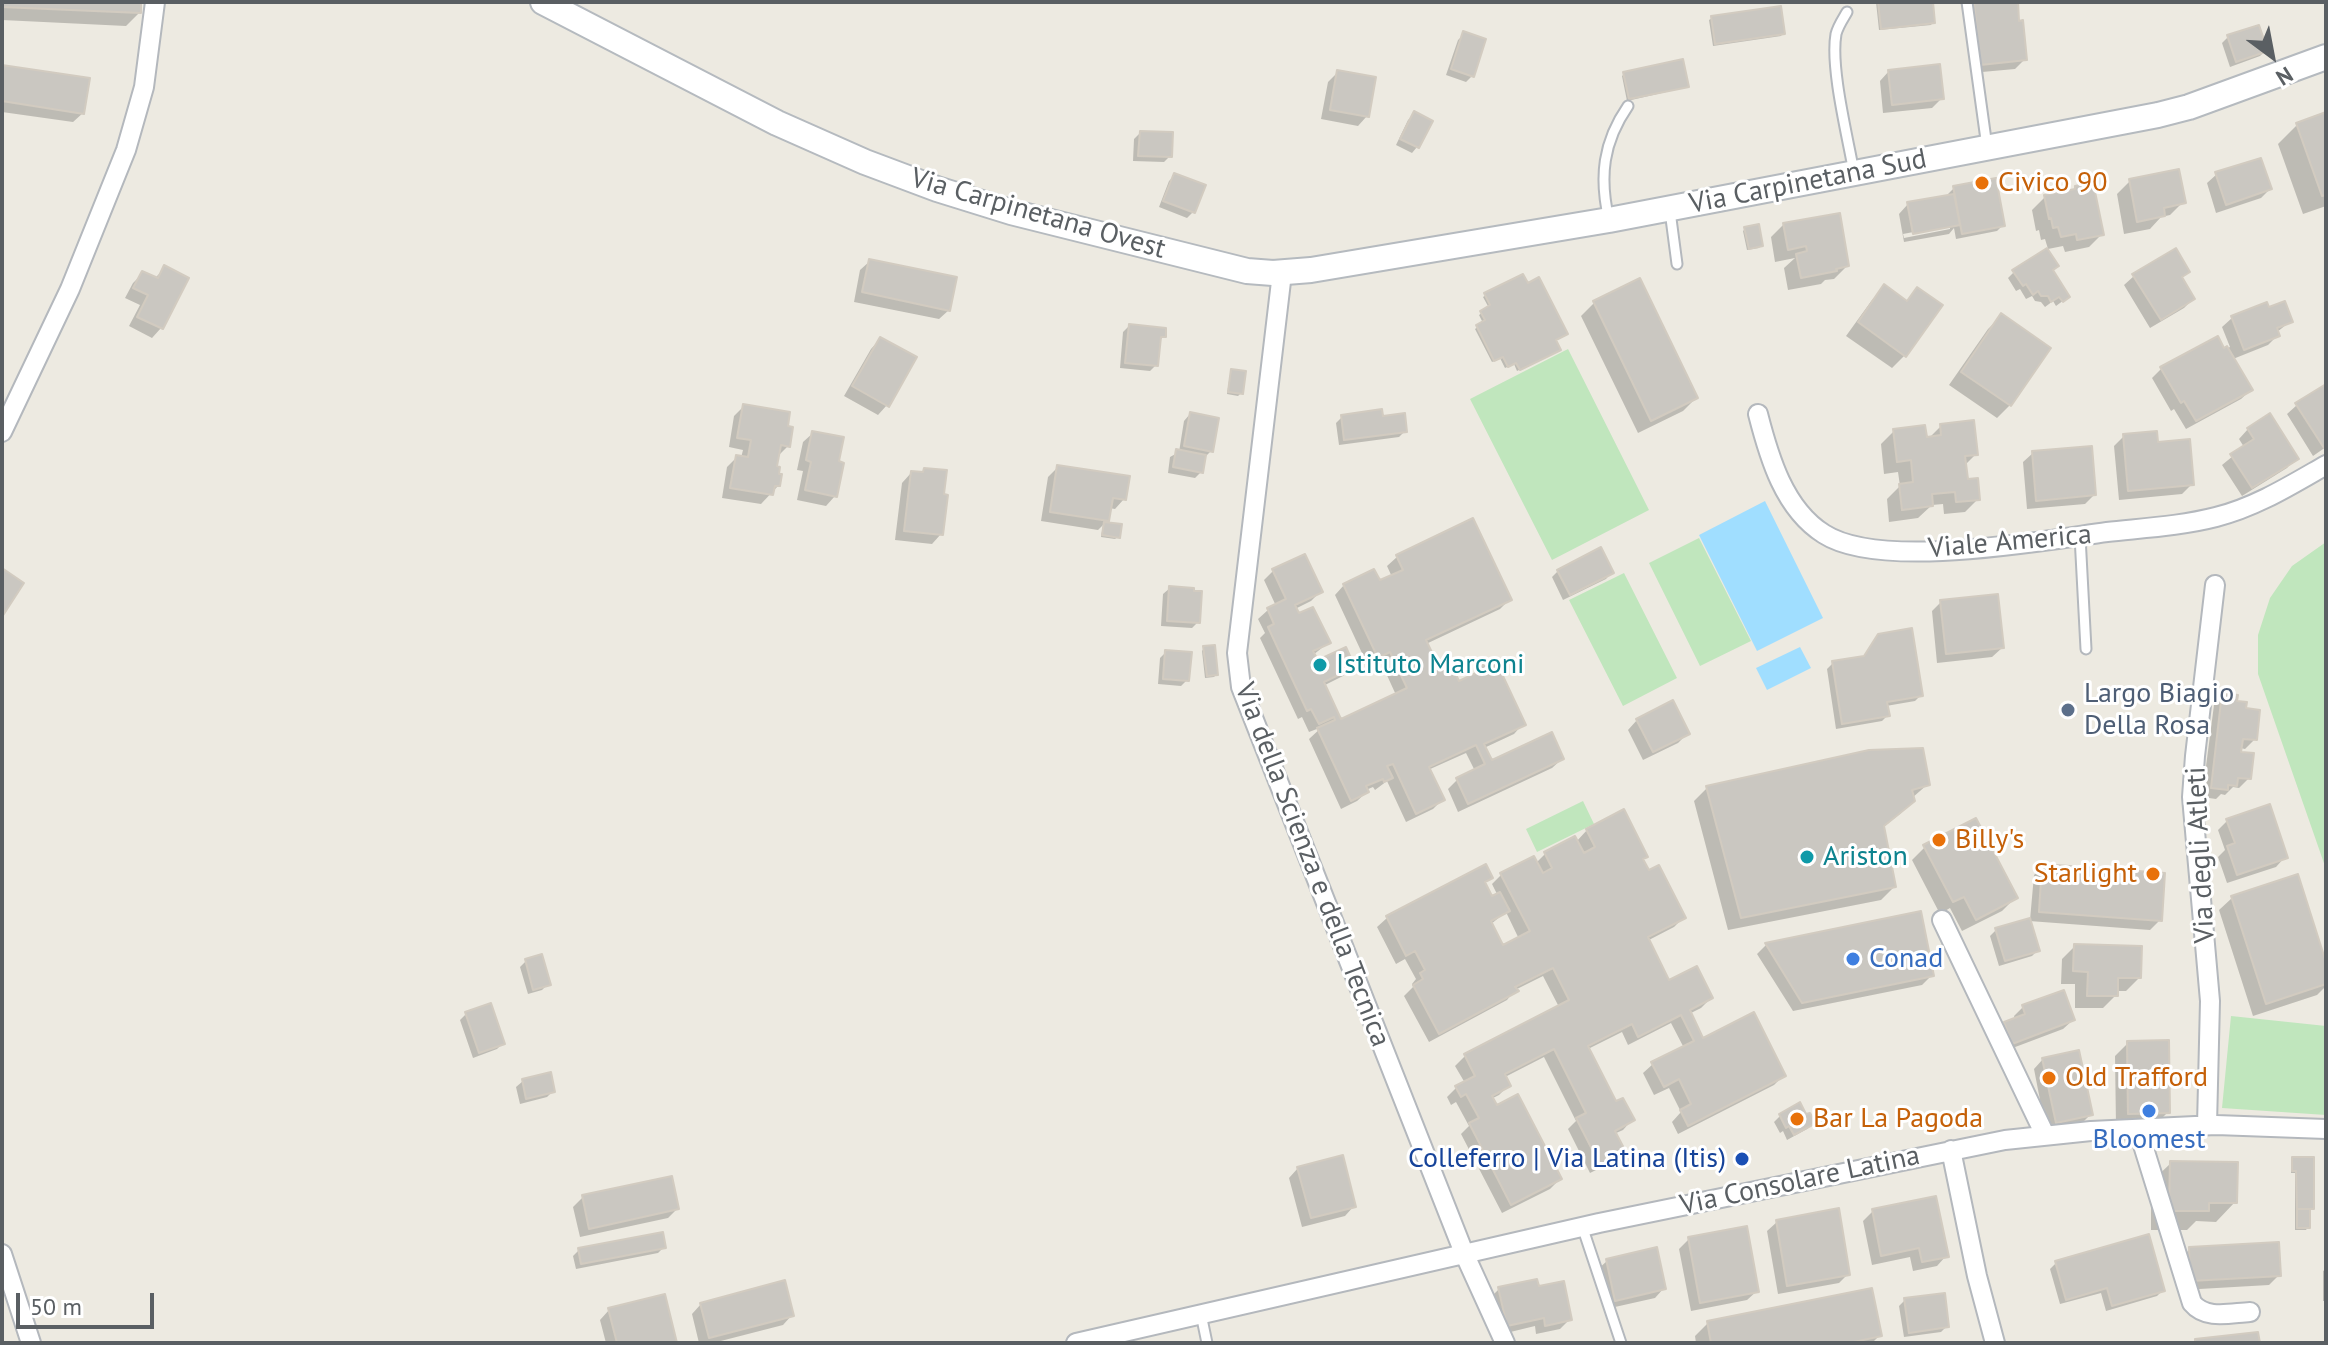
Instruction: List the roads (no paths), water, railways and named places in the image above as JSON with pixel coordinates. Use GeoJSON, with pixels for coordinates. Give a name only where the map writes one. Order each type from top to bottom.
{"type":"FeatureCollection","features":[{"type":"Feature","properties":{"kind":"main road","name":"Via Carpinetana Ovest"},"geometry":{"type":"LineString","coordinates":[[543,2],[804,137],[903,177],[1031,218],[1247,271],[1282,273]]}},
{"type":"Feature","properties":{"kind":"main road","name":"Via Carpinetana Sud"},"geometry":{"type":"LineString","coordinates":[[1282,273],[1609,220],[2182,110],[2326,57]]}},
{"type":"Feature","properties":{"kind":"street"},"geometry":{"type":"LineString","coordinates":[[2,432],[70,289],[126,150],[144,87],[155,2]]}},
{"type":"Feature","properties":{"kind":"street","name":"Via della Scienza e della Tecnica"},"geometry":{"type":"LineString","coordinates":[[1282,273],[1237,663],[1245,701],[1464,1253]]}},
{"type":"Feature","properties":{"kind":"street","name":"Viale America"},"geometry":{"type":"LineString","coordinates":[[1758,414],[1775,467],[1794,506],[1810,524],[1843,543],[1882,550],[1931,551],[2215,518],[2266,499],[2326,465]]}},
{"type":"Feature","properties":{"kind":"street","name":"Via degli Atleti"},"geometry":{"type":"LineString","coordinates":[[2207,1125],[2210,1001],[2192,797],[2215,585]]}},
{"type":"Feature","properties":{"kind":"street"},"geometry":{"type":"LineString","coordinates":[[1942,920],[2045,1135]]}},
{"type":"Feature","properties":{"kind":"street","name":"Via Consolare Latina"},"geometry":{"type":"LineString","coordinates":[[1076,1343],[1590,1224],[1951,1150],[2045,1135],[2207,1125],[2326,1129]]}},
{"type":"Feature","properties":{"kind":"street"},"geometry":{"type":"LineString","coordinates":[[2138,1129],[2192,1303],[2208,1313],[2250,1312]]}},
{"type":"Feature","properties":{"kind":"street"},"geometry":{"type":"LineString","coordinates":[[1951,1150],[1977,1276],[1995,1343]]}},
{"type":"Feature","properties":{"kind":"street"},"geometry":{"type":"LineString","coordinates":[[1464,1253],[1505,1343]]}},
{"type":"Feature","properties":{"kind":"street"},"geometry":{"type":"LineString","coordinates":[[2,1254],[31,1343]]}},
{"type":"Feature","properties":{"kind":"lane"},"geometry":{"type":"LineString","coordinates":[[1967,2],[1987,147]]}},
{"type":"Feature","properties":{"kind":"lane"},"geometry":{"type":"LineString","coordinates":[[1847,12],[1837,33],[1836,54],[1854,173]]}},
{"type":"Feature","properties":{"kind":"lane"},"geometry":{"type":"LineString","coordinates":[[1609,220],[1603,183],[1606,152],[1628,106]]}},
{"type":"Feature","properties":{"kind":"lane"},"geometry":{"type":"LineString","coordinates":[[1669,208],[1677,264]]}},
{"type":"Feature","properties":{"kind":"lane"},"geometry":{"type":"LineString","coordinates":[[2080,536],[2086,649]]}},
{"type":"Feature","properties":{"kind":"lane"},"geometry":{"type":"LineString","coordinates":[[1590,1224],[1621,1343]]}},
{"type":"Feature","properties":{"kind":"lane"},"geometry":{"type":"LineString","coordinates":[[1201,1314],[1207,1343]]}},
{"type":"Feature","properties":{"kind":"water"},"geometry":{"type":"Polygon","coordinates":[[[1765,501],[1823,618],[1757,651],[1699,535],[1765,501]]]}},
{"type":"Feature","properties":{"kind":"water"},"geometry":{"type":"Polygon","coordinates":[[[1800,647],[1811,668],[1767,690],[1756,668],[1800,647]]]}},
{"type":"Feature","properties":{"kind":"place","name":"Civico 90"},"geometry":{"type":"Point","coordinates":[1982,183]}},
{"type":"Feature","properties":{"kind":"place","name":"Istituto Marconi"},"geometry":{"type":"Point","coordinates":[1320,665]}},
{"type":"Feature","properties":{"kind":"place","name":"Largo Biagio Della Rosa"},"geometry":{"type":"Point","coordinates":[2068,710]}},
{"type":"Feature","properties":{"kind":"place","name":"Billy's"},"geometry":{"type":"Point","coordinates":[1939,840]}},
{"type":"Feature","properties":{"kind":"place","name":"Ariston"},"geometry":{"type":"Point","coordinates":[1807,857]}},
{"type":"Feature","properties":{"kind":"place","name":"Starlight"},"geometry":{"type":"Point","coordinates":[2153,874]}},
{"type":"Feature","properties":{"kind":"place","name":"Conad"},"geometry":{"type":"Point","coordinates":[1853,959]}},
{"type":"Feature","properties":{"kind":"place","name":"Old Trafford"},"geometry":{"type":"Point","coordinates":[2049,1078]}},
{"type":"Feature","properties":{"kind":"place","name":"Bloomest"},"geometry":{"type":"Point","coordinates":[2149,1111]}},
{"type":"Feature","properties":{"kind":"place","name":"Bar La Pagoda"},"geometry":{"type":"Point","coordinates":[1797,1119]}},
{"type":"Feature","properties":{"kind":"place","name":"Colleferro | Via Latina (Itis)"},"geometry":{"type":"Point","coordinates":[1742,1159]}}]}
